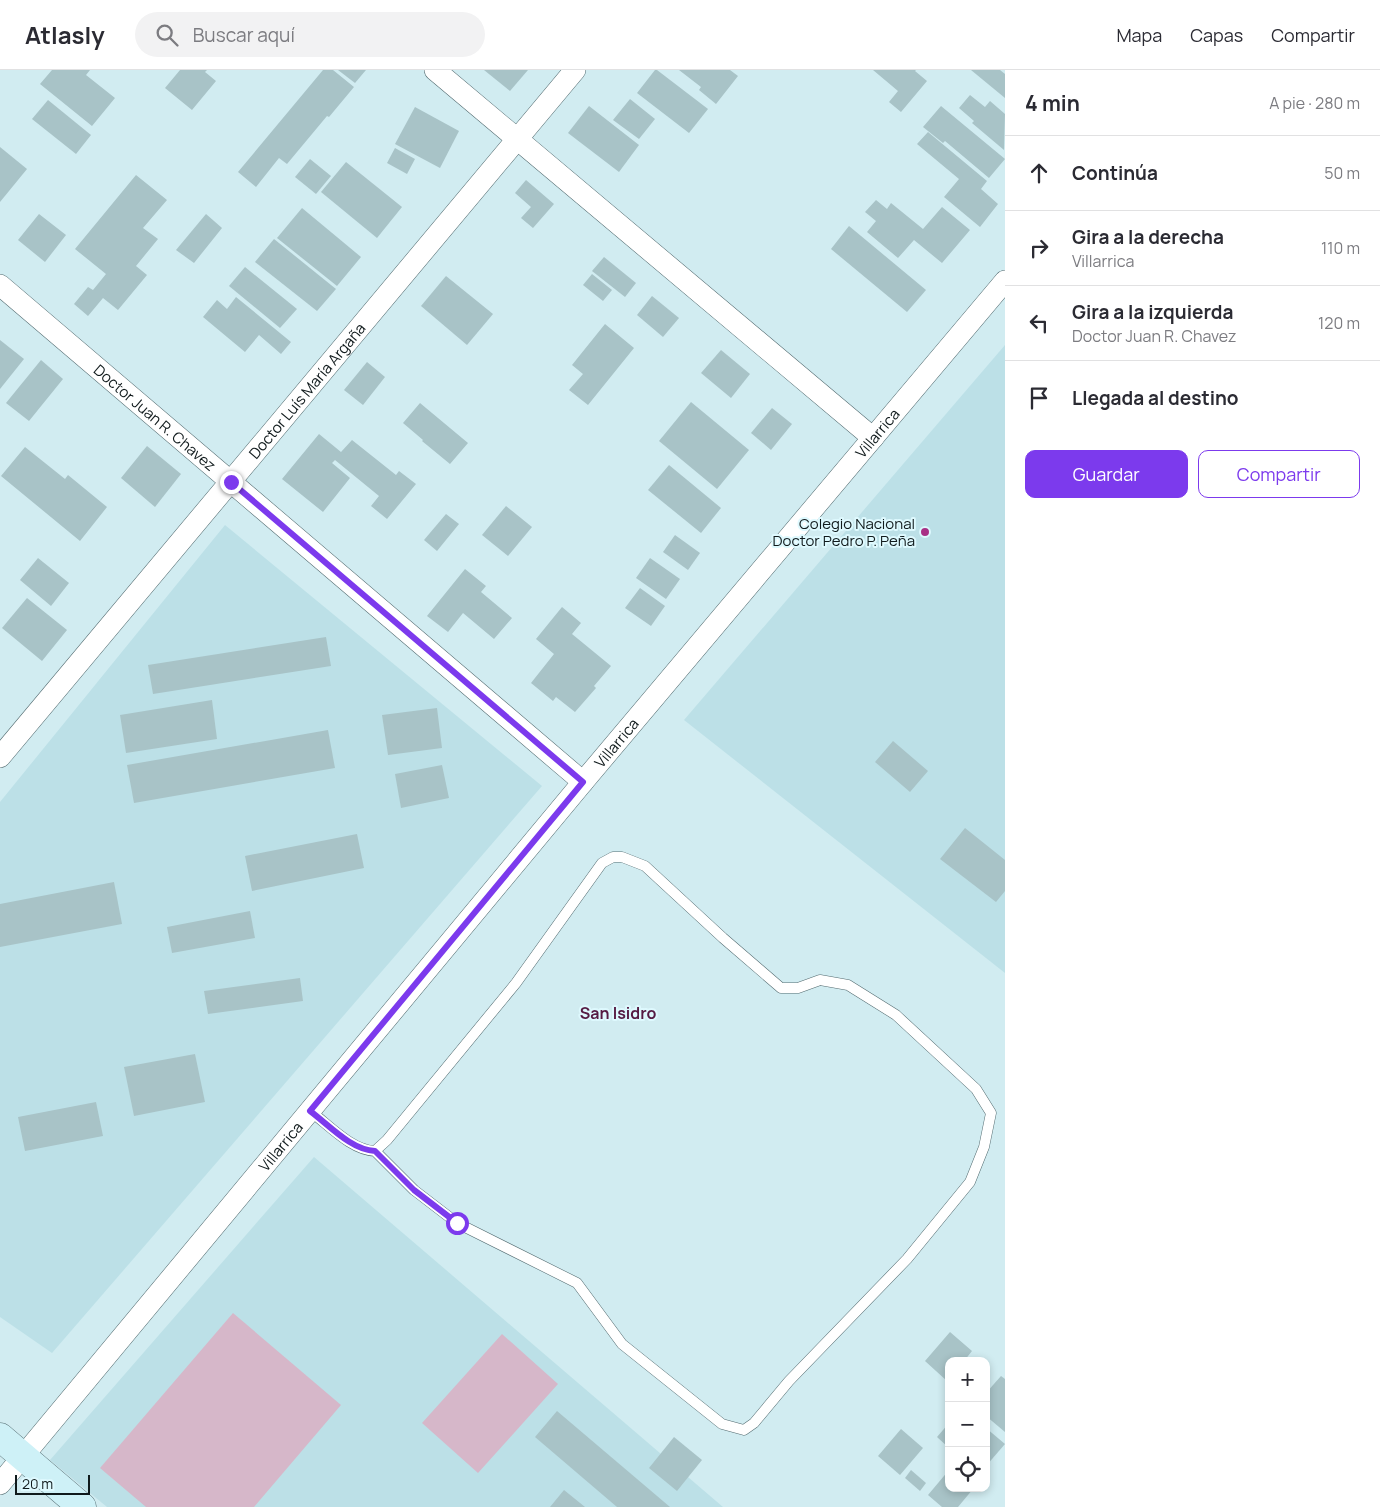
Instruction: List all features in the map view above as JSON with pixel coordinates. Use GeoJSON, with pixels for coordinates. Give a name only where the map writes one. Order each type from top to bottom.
{"type":"FeatureCollection","features":[{"type":"Feature","properties":{"kind":"street"},"geometry":{"type":"LineString","coordinates":[[436,70],[873,438]]}},
{"type":"Feature","properties":{"kind":"street","name":"Doctor Luís María Argaña"},"geometry":{"type":"LineString","coordinates":[[0,757],[575,70]]}},
{"type":"Feature","properties":{"kind":"street","name":"Villarrica"},"geometry":{"type":"LineString","coordinates":[[0,1484],[583,782],[1005,281]]}},
{"type":"Feature","properties":{"kind":"street","name":"Doctor Juan R. Chavez"},"geometry":{"type":"LineString","coordinates":[[0,285],[583,782]]}},
{"type":"Feature","properties":{"kind":"street"},"geometry":{"type":"LineString","coordinates":[[0,1438],[82,1507]]}},
{"type":"Feature","properties":{"kind":"lane"},"geometry":{"type":"LineString","coordinates":[[310,1111],[346,1139],[367,1150],[375,1151],[414,1190],[457,1223],[577,1283],[622,1344],[722,1424],[744,1430],[754,1423],[789,1381],[908,1259],[970,1182],[984,1147],[991,1113],[976,1089],[896,1015],[848,985],[820,980],[798,988],[781,988],[723,938],[646,866],[622,856],[612,856],[602,863],[588,881],[516,983],[387,1140],[375,1151]]}},
{"type":"Feature","properties":{"kind":"shaded area","name":"Colegio Nacional Doctor Pedro P. Peña"},"geometry":{"type":"Polygon","coordinates":[[[1005,345],[1005,973],[684,720],[1005,345]]]}},
{"type":"Feature","properties":{"kind":"shaded area"},"geometry":{"type":"Polygon","coordinates":[[[225,525],[542,786],[52,1353],[0,1317],[0,802],[225,525]]]}},
{"type":"Feature","properties":{"kind":"shaded area"},"geometry":{"type":"Polygon","coordinates":[[[314,1157],[723,1507],[107,1507],[50,1460],[314,1157]]]}},
{"type":"Feature","properties":{"kind":"shaded area"},"geometry":{"type":"Polygon","coordinates":[[[233,1313],[341,1405],[254,1507],[146,1507],[100,1468],[233,1313]]]}},
{"type":"Feature","properties":{"kind":"shaded area"},"geometry":{"type":"Polygon","coordinates":[[[502,1334],[558,1384],[478,1473],[422,1423],[502,1334]]]}},
{"type":"Feature","properties":{"kind":"building"},"geometry":{"type":"Polygon","coordinates":[[[52,70],[90,70],[86,75],[115,98],[92,126],[40,84],[52,70]]]}},
{"type":"Feature","properties":{"kind":"building"},"geometry":{"type":"Polygon","coordinates":[[[180,70],[207,70],[205,72],[216,81],[192,110],[165,88],[180,70]]]}},
{"type":"Feature","properties":{"kind":"building"},"geometry":{"type":"Polygon","coordinates":[[[323,70],[333,70],[354,87],[287,164],[279,158],[256,187],[238,172],[323,70]]]}},
{"type":"Feature","properties":{"kind":"building"},"geometry":{"type":"Polygon","coordinates":[[[338,70],[366,70],[355,83],[338,70]]]}},
{"type":"Feature","properties":{"kind":"building"},"geometry":{"type":"Polygon","coordinates":[[[484,70],[528,70],[510,91],[484,70]]]}},
{"type":"Feature","properties":{"kind":"building"},"geometry":{"type":"Polygon","coordinates":[[[655,70],[708,109],[689,133],[637,93],[655,70]]]}},
{"type":"Feature","properties":{"kind":"building"},"geometry":{"type":"Polygon","coordinates":[[[679,70],[730,70],[738,76],[716,104],[699,90],[701,87],[679,70]]]}},
{"type":"Feature","properties":{"kind":"building"},"geometry":{"type":"Polygon","coordinates":[[[873,70],[916,70],[927,81],[901,112],[889,102],[898,91],[873,70]]]}},
{"type":"Feature","properties":{"kind":"building"},"geometry":{"type":"Polygon","coordinates":[[[971,70],[1000,70],[1005,74],[1005,98],[971,70]]]}},
{"type":"Feature","properties":{"kind":"building"},"geometry":{"type":"Polygon","coordinates":[[[970,95],[985,107],[990,101],[1005,114],[1004,150],[972,123],[974,121],[959,108],[970,95]]]}},
{"type":"Feature","properties":{"kind":"building"},"geometry":{"type":"Polygon","coordinates":[[[630,99],[655,119],[639,139],[613,120],[630,99]]]}},
{"type":"Feature","properties":{"kind":"building"},"geometry":{"type":"Polygon","coordinates":[[[48,100],[91,135],[76,154],[32,119],[48,100]]]}},
{"type":"Feature","properties":{"kind":"building"},"geometry":{"type":"Polygon","coordinates":[[[589,106],[639,145],[619,172],[568,133],[589,106]]]}},
{"type":"Feature","properties":{"kind":"building"},"geometry":{"type":"Polygon","coordinates":[[[941,106],[1005,159],[989,178],[945,141],[943,143],[923,127],[941,106]]]}},
{"type":"Feature","properties":{"kind":"building"},"geometry":{"type":"Polygon","coordinates":[[[415,107],[459,131],[440,168],[395,144],[415,107]]]}},
{"type":"Feature","properties":{"kind":"building"},"geometry":{"type":"Polygon","coordinates":[[[928,132],[987,181],[981,189],[998,204],[980,227],[944,197],[959,179],[917,144],[928,132]]]}},
{"type":"Feature","properties":{"kind":"building"},"geometry":{"type":"Polygon","coordinates":[[[0,147],[27,169],[0,202],[0,147]]]}},
{"type":"Feature","properties":{"kind":"building"},"geometry":{"type":"Polygon","coordinates":[[[395,148],[415,159],[407,174],[387,163],[395,148]]]}},
{"type":"Feature","properties":{"kind":"building"},"geometry":{"type":"Polygon","coordinates":[[[310,159],[331,176],[316,194],[295,177],[310,159]]]}},
{"type":"Feature","properties":{"kind":"building"},"geometry":{"type":"Polygon","coordinates":[[[346,162],[402,207],[377,238],[321,192],[346,162]]]}},
{"type":"Feature","properties":{"kind":"building"},"geometry":{"type":"Polygon","coordinates":[[[136,175],[167,200],[143,228],[158,239],[136,266],[147,275],[118,310],[103,298],[88,316],[74,304],[88,287],[93,290],[106,274],[75,249],[136,175]]]}},
{"type":"Feature","properties":{"kind":"building"},"geometry":{"type":"Polygon","coordinates":[[[526,180],[554,204],[533,228],[521,218],[531,207],[515,193],[526,180]]]}},
{"type":"Feature","properties":{"kind":"building"},"geometry":{"type":"Polygon","coordinates":[[[876,200],[887,209],[891,203],[923,229],[942,207],[970,230],[942,263],[914,240],[898,258],[867,232],[876,221],[865,212],[876,200]]]}},
{"type":"Feature","properties":{"kind":"building"},"geometry":{"type":"Polygon","coordinates":[[[302,208],[361,257],[337,286],[277,238],[302,208]]]}},
{"type":"Feature","properties":{"kind":"building"},"geometry":{"type":"Polygon","coordinates":[[[39,214],[66,235],[45,262],[18,240],[39,214]]]}},
{"type":"Feature","properties":{"kind":"building"},"geometry":{"type":"Polygon","coordinates":[[[206,214],[222,228],[194,263],[176,250],[206,214]]]}},
{"type":"Feature","properties":{"kind":"building"},"geometry":{"type":"Polygon","coordinates":[[[849,226],[926,290],[907,312],[831,249],[849,226]]]}},
{"type":"Feature","properties":{"kind":"building"},"geometry":{"type":"Polygon","coordinates":[[[274,239],[336,289],[317,311],[255,262],[274,239]]]}},
{"type":"Feature","properties":{"kind":"building"},"geometry":{"type":"Polygon","coordinates":[[[604,257],[636,283],[625,297],[592,271],[604,257]]]}},
{"type":"Feature","properties":{"kind":"building"},"geometry":{"type":"Polygon","coordinates":[[[245,267],[297,309],[280,328],[229,286],[245,267]]]}},
{"type":"Feature","properties":{"kind":"building"},"geometry":{"type":"Polygon","coordinates":[[[592,274],[612,290],[603,301],[583,285],[592,274]]]}},
{"type":"Feature","properties":{"kind":"building"},"geometry":{"type":"Polygon","coordinates":[[[446,276],[493,314],[467,345],[421,306],[446,276]]]}},
{"type":"Feature","properties":{"kind":"building"},"geometry":{"type":"Polygon","coordinates":[[[652,296],[679,318],[663,337],[637,315],[652,296]]]}},
{"type":"Feature","properties":{"kind":"building"},"geometry":{"type":"Polygon","coordinates":[[[236,297],[291,342],[281,354],[259,335],[245,352],[203,317],[217,300],[227,309],[236,297]]]}},
{"type":"Feature","properties":{"kind":"building"},"geometry":{"type":"Polygon","coordinates":[[[605,324],[634,348],[588,405],[569,390],[583,374],[572,365],[605,324]]]}},
{"type":"Feature","properties":{"kind":"building"},"geometry":{"type":"Polygon","coordinates":[[[0,340],[24,359],[0,389],[0,340]]]}},
{"type":"Feature","properties":{"kind":"building"},"geometry":{"type":"Polygon","coordinates":[[[721,350],[750,374],[731,398],[701,373],[721,350]]]}},
{"type":"Feature","properties":{"kind":"building"},"geometry":{"type":"Polygon","coordinates":[[[41,360],[63,379],[29,421],[6,403],[41,360]]]}},
{"type":"Feature","properties":{"kind":"building"},"geometry":{"type":"Polygon","coordinates":[[[367,362],[385,377],[363,405],[344,390],[367,362]]]}},
{"type":"Feature","properties":{"kind":"building"},"geometry":{"type":"Polygon","coordinates":[[[691,402],[749,450],[717,489],[659,441],[691,402]]]}},
{"type":"Feature","properties":{"kind":"building"},"geometry":{"type":"Polygon","coordinates":[[[420,403],[468,443],[450,464],[403,423],[420,403]]]}},
{"type":"Feature","properties":{"kind":"building"},"geometry":{"type":"Polygon","coordinates":[[[772,408],[792,424],[771,450],[751,433],[772,408]]]}},
{"type":"Feature","properties":{"kind":"building"},"geometry":{"type":"Polygon","coordinates":[[[319,434],[341,452],[352,440],[396,475],[399,471],[416,484],[387,519],[371,506],[379,496],[335,460],[332,463],[350,478],[323,512],[282,479],[319,434]]]}},
{"type":"Feature","properties":{"kind":"building"},"geometry":{"type":"Polygon","coordinates":[[[147,446],[181,474],[155,507],[121,478],[147,446]]]}},
{"type":"Feature","properties":{"kind":"building"},"geometry":{"type":"Polygon","coordinates":[[[25,447],[65,479],[68,475],[107,507],[80,541],[1,476],[25,447]]]}},
{"type":"Feature","properties":{"kind":"building"},"geometry":{"type":"Polygon","coordinates":[[[669,465],[721,508],[701,533],[648,490],[669,465]]]}},
{"type":"Feature","properties":{"kind":"building"},"geometry":{"type":"Polygon","coordinates":[[[506,506],[532,527],[508,556],[482,535],[506,506]]]}},
{"type":"Feature","properties":{"kind":"building"},"geometry":{"type":"Polygon","coordinates":[[[446,514],[459,524],[437,551],[424,540],[446,514]]]}},
{"type":"Feature","properties":{"kind":"building"},"geometry":{"type":"Polygon","coordinates":[[[675,535],[700,553],[688,570],[663,552],[675,535]]]}},
{"type":"Feature","properties":{"kind":"building"},"geometry":{"type":"Polygon","coordinates":[[[38,558],[69,583],[51,606],[20,580],[38,558]]]}},
{"type":"Feature","properties":{"kind":"building"},"geometry":{"type":"Polygon","coordinates":[[[650,558],[680,579],[666,599],[636,578],[650,558]]]}},
{"type":"Feature","properties":{"kind":"building"},"geometry":{"type":"Polygon","coordinates":[[[465,569],[486,586],[481,592],[512,618],[494,639],[463,613],[448,632],[427,616],[465,569]]]}},
{"type":"Feature","properties":{"kind":"building"},"geometry":{"type":"Polygon","coordinates":[[[640,588],[665,606],[651,626],[625,608],[640,588]]]}},
{"type":"Feature","properties":{"kind":"building"},"geometry":{"type":"Polygon","coordinates":[[[27,598],[67,630],[42,661],[2,628],[27,598]]]}},
{"type":"Feature","properties":{"kind":"building"},"geometry":{"type":"Polygon","coordinates":[[[562,607],[581,623],[572,634],[611,666],[594,686],[596,688],[575,712],[556,697],[553,701],[531,683],[554,654],[536,639],[562,607]]]}},
{"type":"Feature","properties":{"kind":"building"},"geometry":{"type":"Polygon","coordinates":[[[326,637],[331,666],[153,694],[148,665],[326,637]]]}},
{"type":"Feature","properties":{"kind":"building"},"geometry":{"type":"Polygon","coordinates":[[[212,700],[217,739],[126,753],[120,715],[212,700]]]}},
{"type":"Feature","properties":{"kind":"building"},"geometry":{"type":"Polygon","coordinates":[[[437,708],[442,748],[388,755],[382,715],[437,708]]]}},
{"type":"Feature","properties":{"kind":"building"},"geometry":{"type":"Polygon","coordinates":[[[328,730],[335,768],[134,803],[127,765],[328,730]]]}},
{"type":"Feature","properties":{"kind":"building"},"geometry":{"type":"Polygon","coordinates":[[[893,741],[928,771],[910,792],[875,762],[893,741]]]}},
{"type":"Feature","properties":{"kind":"building"},"geometry":{"type":"Polygon","coordinates":[[[442,765],[449,798],[401,808],[395,774],[442,765]]]}},
{"type":"Feature","properties":{"kind":"building"},"geometry":{"type":"Polygon","coordinates":[[[965,828],[1005,860],[1005,891],[996,902],[940,859],[965,828]]]}},
{"type":"Feature","properties":{"kind":"building"},"geometry":{"type":"Polygon","coordinates":[[[357,834],[364,868],[252,891],[245,856],[357,834]]]}},
{"type":"Feature","properties":{"kind":"building"},"geometry":{"type":"Polygon","coordinates":[[[114,882],[122,924],[0,947],[0,904],[114,882]]]}},
{"type":"Feature","properties":{"kind":"building"},"geometry":{"type":"Polygon","coordinates":[[[250,911],[255,938],[172,953],[167,927],[250,911]]]}},
{"type":"Feature","properties":{"kind":"building"},"geometry":{"type":"Polygon","coordinates":[[[300,978],[303,1001],[208,1014],[204,991],[300,978]]]}},
{"type":"Feature","properties":{"kind":"building"},"geometry":{"type":"Polygon","coordinates":[[[195,1054],[205,1102],[134,1116],[124,1067],[195,1054]]]}},
{"type":"Feature","properties":{"kind":"building"},"geometry":{"type":"Polygon","coordinates":[[[96,1102],[103,1136],[25,1151],[18,1117],[96,1102]]]}},
{"type":"Feature","properties":{"kind":"building"},"geometry":{"type":"Polygon","coordinates":[[[950,1332],[972,1351],[967,1357],[945,1357],[945,1379],[925,1361],[950,1332]]]}},
{"type":"Feature","properties":{"kind":"building"},"geometry":{"type":"Polygon","coordinates":[[[1001,1376],[1005,1379],[1005,1432],[990,1419],[990,1388],[1001,1376]]]}},
{"type":"Feature","properties":{"kind":"building"},"geometry":{"type":"Polygon","coordinates":[[[557,1411],[670,1507],[617,1507],[535,1437],[557,1411]]]}},
{"type":"Feature","properties":{"kind":"building"},"geometry":{"type":"Polygon","coordinates":[[[945,1428],[945,1444],[937,1437],[945,1428]]]}},
{"type":"Feature","properties":{"kind":"building"},"geometry":{"type":"Polygon","coordinates":[[[901,1429],[923,1448],[900,1475],[878,1456],[901,1429]]]}},
{"type":"Feature","properties":{"kind":"building"},"geometry":{"type":"Polygon","coordinates":[[[990,1431],[1005,1444],[990,1461],[990,1431]]]}},
{"type":"Feature","properties":{"kind":"building"},"geometry":{"type":"Polygon","coordinates":[[[674,1437],[702,1460],[677,1491],[649,1468],[674,1437]]]}},
{"type":"Feature","properties":{"kind":"building"},"geometry":{"type":"Polygon","coordinates":[[[911,1470],[926,1483],[920,1491],[905,1478],[911,1470]]]}},
{"type":"Feature","properties":{"kind":"building"},"geometry":{"type":"Polygon","coordinates":[[[945,1475],[945,1492],[970,1492],[958,1507],[942,1507],[928,1495],[945,1475]]]}},
{"type":"Feature","properties":{"kind":"building"},"geometry":{"type":"Polygon","coordinates":[[[564,1490],[585,1507],[550,1507],[564,1490]]]}},
{"type":"Feature","properties":{"kind":"place","name":"Colegio Nacional Doctor Pedro P. Peña"},"geometry":{"type":"Point","coordinates":[925,532]}},
{"type":"Feature","properties":{"kind":"district","name":"San Isidro"},"geometry":{"type":"Point","coordinates":[618,1013]}},
{"type":"Feature","properties":{"kind":"route"},"geometry":{"type":"LineString","coordinates":[[231,482],[583,782],[310,1111],[346,1139],[367,1150],[375,1151],[414,1190],[457,1223]]}}]}
